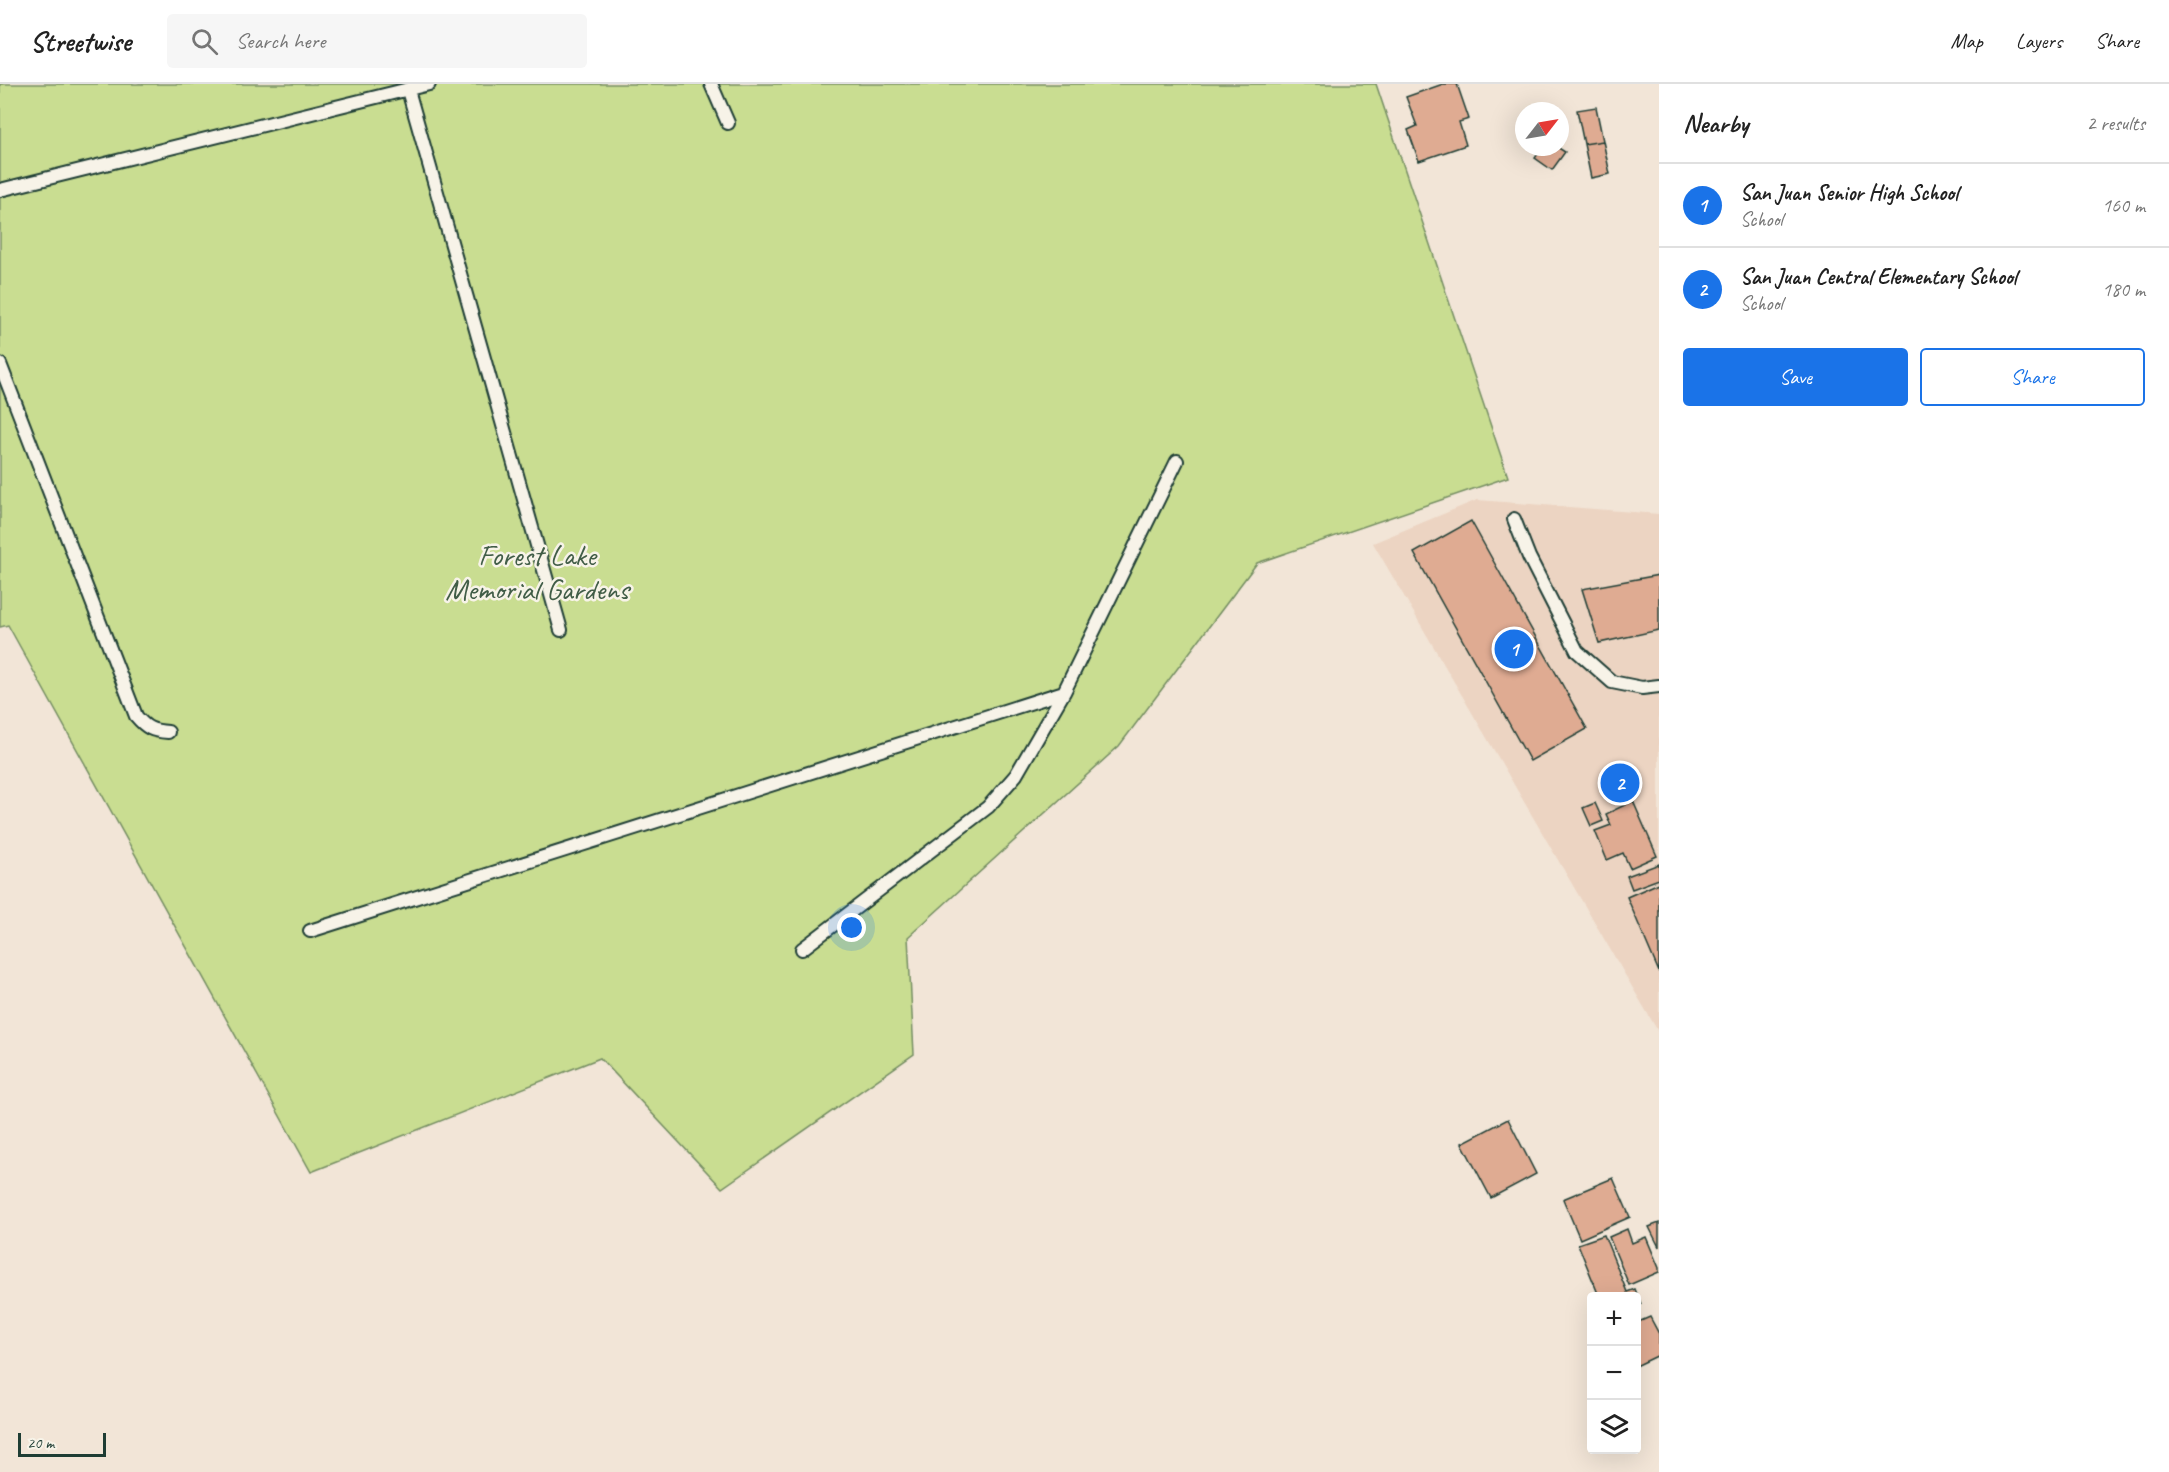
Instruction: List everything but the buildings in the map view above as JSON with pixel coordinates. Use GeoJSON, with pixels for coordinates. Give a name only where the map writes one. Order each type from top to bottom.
{"type":"FeatureCollection","features":[{"type":"Feature","properties":{"kind":"lane"},"geometry":{"type":"LineString","coordinates":[[0,190],[429,84]]}},
{"type":"Feature","properties":{"kind":"lane"},"geometry":{"type":"LineString","coordinates":[[711,84],[728,123]]}},
{"type":"Feature","properties":{"kind":"lane"},"geometry":{"type":"LineString","coordinates":[[408,90],[561,630]]}},
{"type":"Feature","properties":{"kind":"lane"},"geometry":{"type":"LineString","coordinates":[[0,364],[136,716],[144,726],[153,731],[168,732]]}},
{"type":"Feature","properties":{"kind":"lane"},"geometry":{"type":"LineString","coordinates":[[802,949],[988,807],[1016,775],[1064,692],[1177,461]]}},
{"type":"Feature","properties":{"kind":"lane"},"geometry":{"type":"LineString","coordinates":[[1514,519],[1529,557],[1577,651],[1612,682],[1642,688],[1659,686]]}},
{"type":"Feature","properties":{"kind":"lane"},"geometry":{"type":"LineString","coordinates":[[310,931],[1064,692]]}},
{"type":"Feature","properties":{"kind":"shaded area"},"geometry":{"type":"Polygon","coordinates":[[[1477,500],[1659,514],[1659,1033],[1373,543],[1477,500]]]}},
{"type":"Feature","properties":{"kind":"green space","name":"Forest Lake Memorial Gardens"},"geometry":{"type":"Polygon","coordinates":[[[0,84],[1376,84],[1508,477],[1257,563],[1119,746],[908,937],[914,1054],[722,1188],[600,1058],[311,1172],[8,625],[0,627],[0,84]]]}},
{"type":"Feature","properties":{"kind":"place","name":"San Juan Senior High School"},"geometry":{"type":"Point","coordinates":[1514,649]}},
{"type":"Feature","properties":{"kind":"place","name":"San Juan Central Elementary School"},"geometry":{"type":"Point","coordinates":[1620,783]}}]}
